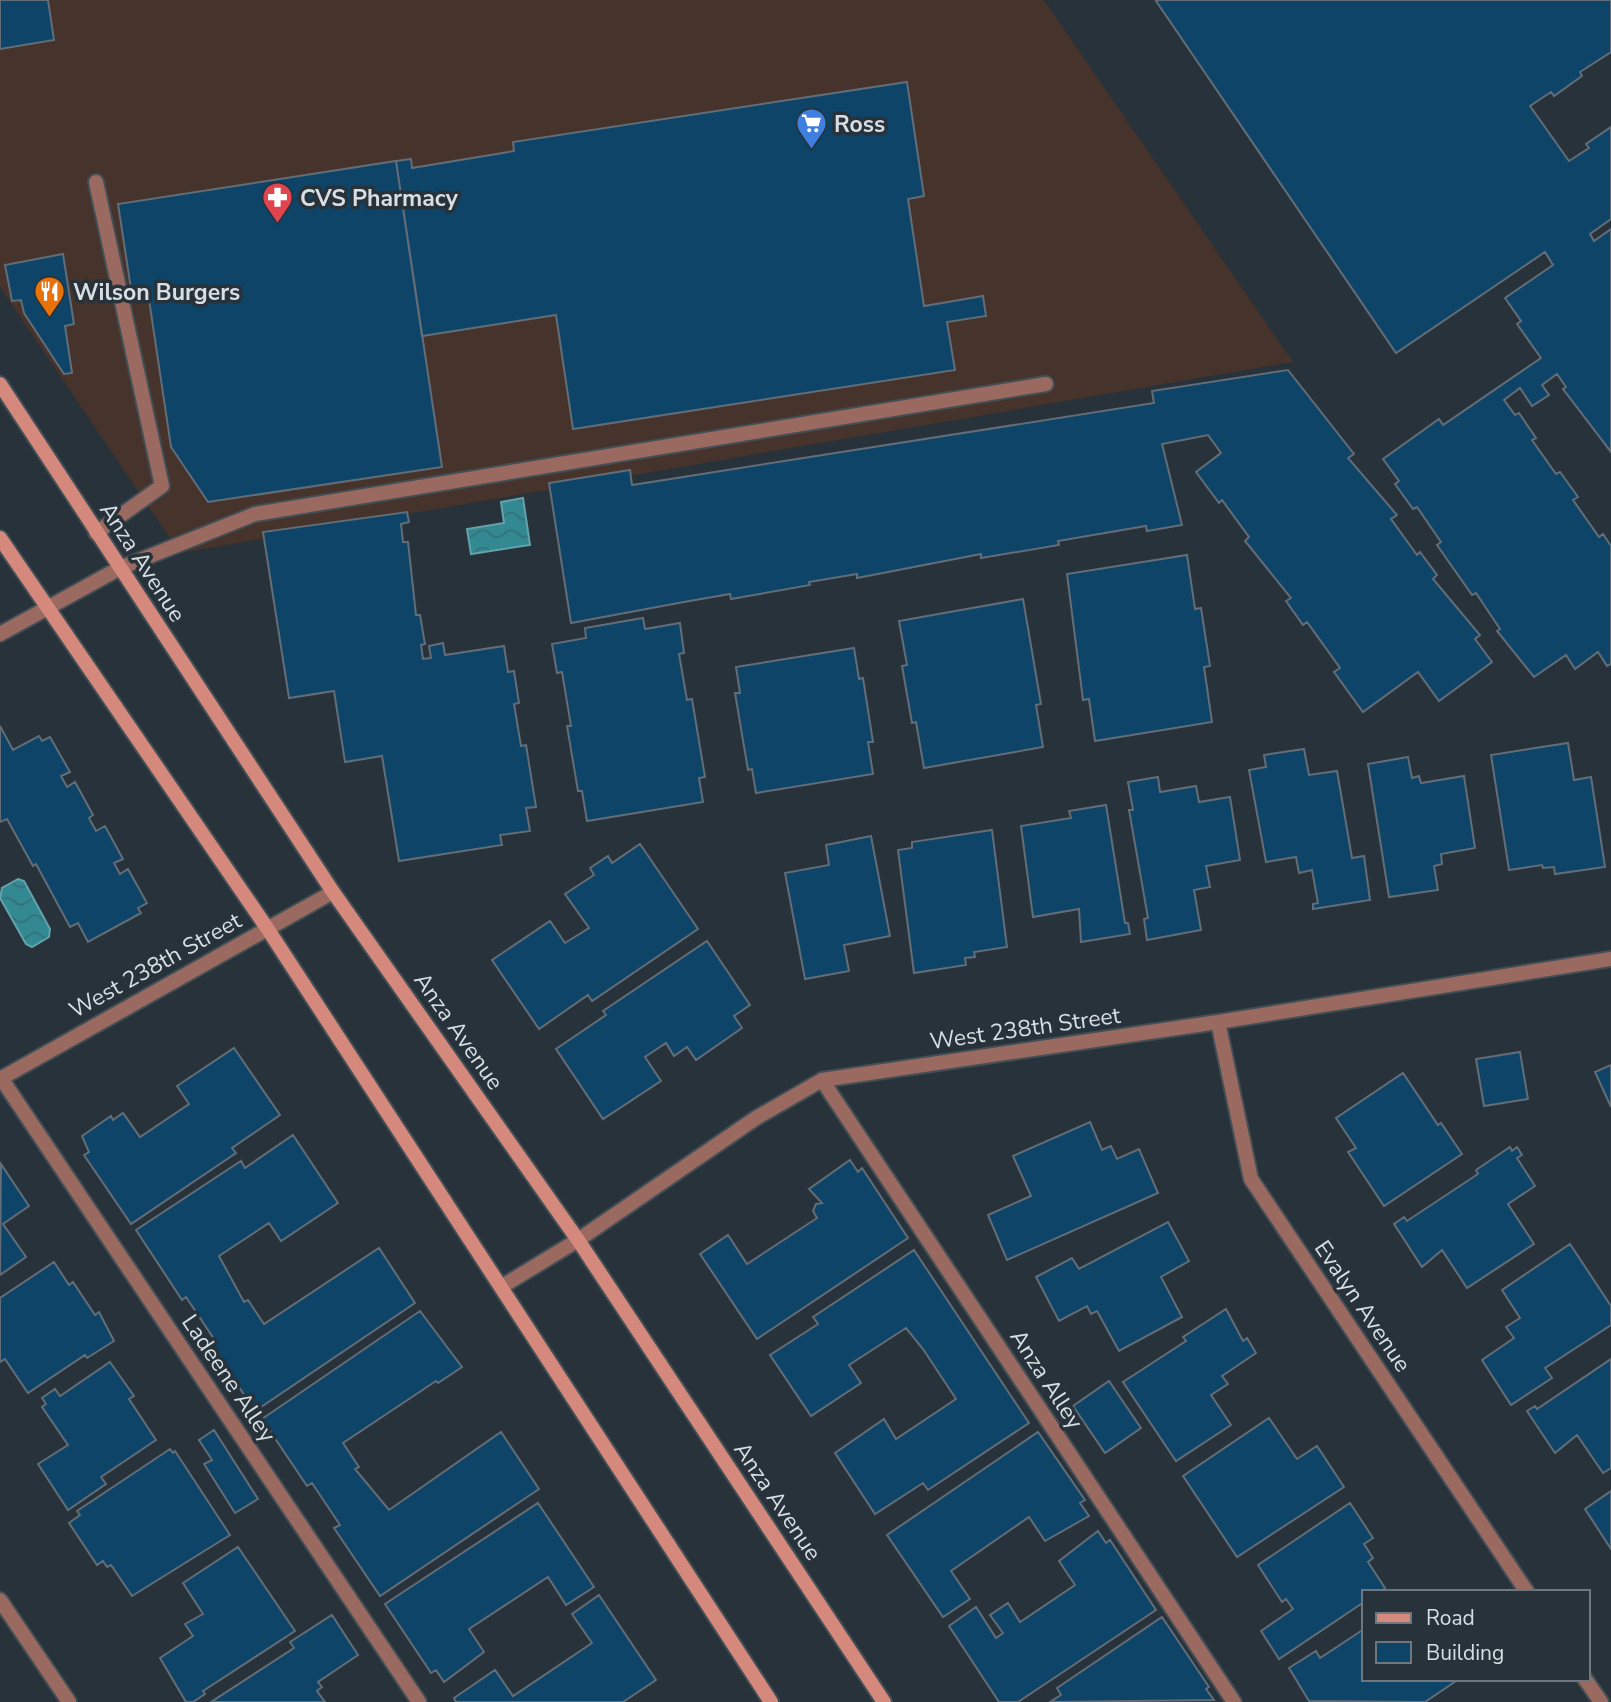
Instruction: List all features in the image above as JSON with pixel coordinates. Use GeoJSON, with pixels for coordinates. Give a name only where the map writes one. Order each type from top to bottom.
{"type":"FeatureCollection","features":[{"type":"Feature","properties":{"kind":"main road","name":"Anza Avenue"},"geometry":{"type":"LineString","coordinates":[[0,384],[333,892],[578,1240],[884,1702]]}},
{"type":"Feature","properties":{"kind":"main road"},"geometry":{"type":"LineString","coordinates":[[0,538],[267,928],[771,1702]]}},
{"type":"Feature","properties":{"kind":"street"},"geometry":{"type":"LineString","coordinates":[[96,182],[162,486],[96,533]]}},
{"type":"Feature","properties":{"kind":"street"},"geometry":{"type":"LineString","coordinates":[[0,634],[120,568],[256,514],[1046,384]]}},
{"type":"Feature","properties":{"kind":"street","name":"West 238th Street"},"geometry":{"type":"LineString","coordinates":[[1,1079],[333,892]]}},
{"type":"Feature","properties":{"kind":"street","name":"West 238th Street"},"geometry":{"type":"LineString","coordinates":[[501,1287],[578,1240],[756,1118],[822,1080],[1219,1022],[1611,959]]}},
{"type":"Feature","properties":{"kind":"street","name":"Evalyn Avenue"},"geometry":{"type":"LineString","coordinates":[[1219,1022],[1251,1179],[1526,1590]]}},
{"type":"Feature","properties":{"kind":"street","name":"Ladeene Alley"},"geometry":{"type":"LineString","coordinates":[[1,1079],[419,1702]]}},
{"type":"Feature","properties":{"kind":"street","name":"Anza Alley"},"geometry":{"type":"LineString","coordinates":[[822,1080],[1234,1702]]}},
{"type":"Feature","properties":{"kind":"street"},"geometry":{"type":"LineString","coordinates":[[0,1600],[69,1702]]}},
{"type":"Feature","properties":{"kind":"street"},"geometry":{"type":"LineString","coordinates":[[1587,1681],[1601,1702]]}},
{"type":"Feature","properties":{"kind":"shaded area"},"geometry":{"type":"Polygon","coordinates":[[[0,0],[1044,0],[1293,362],[180,553],[0,287],[0,0]]]}},
{"type":"Feature","properties":{"kind":"water"},"geometry":{"type":"Polygon","coordinates":[[[523,498],[530,545],[471,554],[467,529],[504,523],[501,502],[523,498]]]}},
{"type":"Feature","properties":{"kind":"water"},"geometry":{"type":"Polygon","coordinates":[[[18,879],[24,881],[50,929],[49,937],[32,947],[26,944],[0,898],[2,888],[18,879]]]}},
{"type":"Feature","properties":{"kind":"building"},"geometry":{"type":"Polygon","coordinates":[[[0,0],[48,0],[54,40],[0,49],[0,0]]]}},
{"type":"Feature","properties":{"kind":"building"},"geometry":{"type":"Polygon","coordinates":[[[1611,0],[1611,52],[1580,72],[1582,76],[1554,96],[1551,92],[1530,106],[1569,161],[1589,148],[1586,144],[1611,127],[1611,219],[1590,234],[1594,241],[1611,229],[1611,452],[1563,389],[1566,387],[1557,374],[1542,385],[1549,395],[1532,406],[1520,388],[1504,400],[1515,415],[1519,413],[1536,438],[1532,440],[1556,474],[1560,472],[1578,497],[1573,500],[1599,537],[1603,534],[1611,546],[1611,664],[1607,666],[1598,652],[1575,669],[1566,655],[1534,677],[1497,631],[1500,629],[1476,593],[1472,595],[1437,545],[1441,542],[1417,507],[1413,509],[1395,484],[1399,481],[1383,459],[1439,419],[1443,425],[1541,358],[1517,324],[1521,321],[1505,298],[1553,265],[1545,252],[1396,353],[1156,1],[1611,0]]]}},
{"type":"Feature","properties":{"kind":"building"},"geometry":{"type":"Polygon","coordinates":[[[907,82],[924,196],[908,199],[924,306],[983,296],[986,316],[947,322],[955,370],[573,429],[556,315],[422,336],[396,161],[411,159],[412,168],[514,151],[513,142],[907,82]]]}},
{"type":"Feature","properties":{"kind":"building","name":"CVS Pharmacy"},"geometry":{"type":"Polygon","coordinates":[[[396,161],[442,467],[208,502],[171,447],[147,286],[131,289],[118,204],[396,161]]]}},
{"type":"Feature","properties":{"kind":"building","name":"Wilson Burgers"},"geometry":{"type":"Polygon","coordinates":[[[63,254],[74,324],[65,326],[72,373],[64,374],[24,313],[21,300],[12,301],[5,265],[63,254]]]}},
{"type":"Feature","properties":{"kind":"building"},"geometry":{"type":"Polygon","coordinates":[[[1288,370],[1354,454],[1348,458],[1397,515],[1391,519],[1417,555],[1420,552],[1437,575],[1433,579],[1480,635],[1475,639],[1492,662],[1439,701],[1418,672],[1363,712],[1334,672],[1340,668],[1307,622],[1303,625],[1286,601],[1291,598],[1245,541],[1249,537],[1222,500],[1219,503],[1196,472],[1221,453],[1208,435],[1162,444],[1182,525],[1147,531],[1146,526],[1058,541],[1059,545],[981,558],[981,554],[857,578],[857,574],[731,599],[730,594],[571,623],[549,483],[630,470],[632,485],[1154,403],[1152,391],[1288,370]]]}},
{"type":"Feature","properties":{"kind":"building"},"geometry":{"type":"Polygon","coordinates":[[[407,512],[409,522],[401,524],[403,542],[408,542],[416,615],[420,615],[425,644],[421,645],[423,659],[431,658],[429,646],[443,643],[445,655],[504,646],[508,672],[514,671],[519,703],[514,704],[521,746],[526,745],[536,807],[526,808],[530,831],[500,835],[502,845],[399,861],[382,756],[345,762],[334,691],[289,698],[263,532],[407,512]]]}},
{"type":"Feature","properties":{"kind":"building"},"geometry":{"type":"Polygon","coordinates":[[[1187,555],[1195,609],[1201,608],[1210,666],[1204,667],[1212,722],[1095,741],[1089,699],[1083,700],[1067,574],[1187,555]]]}},
{"type":"Feature","properties":{"kind":"building"},"geometry":{"type":"Polygon","coordinates":[[[1023,599],[1041,704],[1036,705],[1043,747],[924,768],[916,722],[912,723],[902,666],[907,665],[899,621],[1023,599]]]}},
{"type":"Feature","properties":{"kind":"building"},"geometry":{"type":"Polygon","coordinates":[[[643,618],[645,629],[680,623],[684,653],[679,654],[687,700],[692,699],[705,777],[699,778],[703,802],[587,821],[582,791],[578,791],[567,726],[571,726],[562,672],[557,673],[552,644],[586,638],[585,628],[643,618]]]}},
{"type":"Feature","properties":{"kind":"building"},"geometry":{"type":"Polygon","coordinates":[[[854,648],[859,679],[863,678],[873,742],[868,742],[873,774],[756,793],[752,769],[748,770],[735,693],[740,693],[736,667],[854,648]]]}},
{"type":"Feature","properties":{"kind":"building"},"geometry":{"type":"Polygon","coordinates":[[[0,726],[13,750],[39,736],[42,741],[50,737],[70,772],[61,776],[67,787],[75,782],[93,815],[89,818],[96,831],[105,826],[123,859],[114,863],[120,874],[128,869],[147,903],[138,908],[141,913],[88,942],[78,923],[70,927],[36,864],[33,866],[7,819],[0,822],[0,726]]]}},
{"type":"Feature","properties":{"kind":"building"},"geometry":{"type":"Polygon","coordinates":[[[1568,743],[1574,780],[1591,777],[1605,867],[1555,874],[1554,867],[1543,868],[1542,865],[1509,870],[1491,755],[1568,743]]]}},
{"type":"Feature","properties":{"kind":"building"},"geometry":{"type":"Polygon","coordinates":[[[1304,749],[1309,775],[1337,771],[1352,858],[1364,856],[1370,900],[1313,909],[1313,904],[1318,903],[1312,870],[1299,873],[1296,857],[1266,862],[1249,770],[1266,767],[1264,755],[1304,749]]]}},
{"type":"Feature","properties":{"kind":"building"},"geometry":{"type":"Polygon","coordinates":[[[1408,757],[1412,778],[1419,776],[1421,783],[1464,776],[1475,848],[1441,854],[1442,864],[1434,866],[1438,890],[1389,897],[1368,764],[1408,757]]]}},
{"type":"Feature","properties":{"kind":"building"},"geometry":{"type":"Polygon","coordinates":[[[1158,777],[1160,792],[1196,786],[1199,802],[1230,797],[1240,860],[1206,866],[1210,887],[1194,890],[1201,930],[1147,940],[1144,919],[1148,918],[1129,810],[1133,810],[1128,782],[1158,777]]]}},
{"type":"Feature","properties":{"kind":"building"},"geometry":{"type":"Polygon","coordinates":[[[1106,805],[1125,923],[1128,923],[1130,934],[1081,942],[1079,909],[1033,917],[1021,826],[1071,818],[1069,811],[1106,805]]]}},
{"type":"Feature","properties":{"kind":"building"},"geometry":{"type":"Polygon","coordinates":[[[992,830],[1007,947],[974,952],[975,957],[965,958],[966,965],[914,973],[898,850],[912,848],[912,842],[992,830]]]}},
{"type":"Feature","properties":{"kind":"building"},"geometry":{"type":"Polygon","coordinates":[[[871,836],[890,936],[844,945],[849,971],[805,979],[785,873],[829,865],[826,845],[871,836]]]}},
{"type":"Feature","properties":{"kind":"building"},"geometry":{"type":"Polygon","coordinates":[[[640,844],[698,929],[592,1001],[588,995],[539,1029],[492,960],[550,921],[565,943],[589,928],[565,894],[594,875],[590,868],[608,856],[612,863],[640,844]]]}},
{"type":"Feature","properties":{"kind":"building"},"geometry":{"type":"Polygon","coordinates":[[[707,941],[750,1005],[734,1016],[742,1028],[696,1060],[687,1047],[674,1056],[666,1043],[645,1057],[661,1081],[603,1119],[556,1049],[606,1015],[603,1011],[707,941]]]}},
{"type":"Feature","properties":{"kind":"building"},"geometry":{"type":"Polygon","coordinates":[[[234,1048],[280,1115],[232,1148],[236,1153],[131,1224],[84,1155],[89,1152],[82,1136],[111,1116],[113,1120],[123,1113],[140,1137],[189,1104],[177,1086],[234,1048]]]}},
{"type":"Feature","properties":{"kind":"building"},"geometry":{"type":"Polygon","coordinates":[[[1520,1052],[1528,1099],[1484,1106],[1476,1059],[1520,1052]]]}},
{"type":"Feature","properties":{"kind":"building"},"geometry":{"type":"Polygon","coordinates":[[[1611,1065],[1611,1107],[1595,1072],[1611,1065]]]}},
{"type":"Feature","properties":{"kind":"building"},"geometry":{"type":"Polygon","coordinates":[[[1403,1073],[1438,1125],[1441,1123],[1462,1154],[1384,1206],[1348,1152],[1356,1148],[1336,1118],[1403,1073]]]}},
{"type":"Feature","properties":{"kind":"building"},"geometry":{"type":"Polygon","coordinates":[[[1090,1122],[1102,1150],[1111,1146],[1117,1159],[1139,1149],[1158,1193],[1007,1260],[988,1215],[1031,1196],[1013,1156],[1090,1122]]]}},
{"type":"Feature","properties":{"kind":"building"},"geometry":{"type":"Polygon","coordinates":[[[293,1135],[338,1203],[281,1241],[269,1223],[219,1256],[244,1302],[248,1300],[264,1324],[379,1248],[415,1303],[255,1411],[209,1342],[214,1339],[186,1297],[182,1300],[136,1230],[241,1161],[245,1168],[293,1135]]]}},
{"type":"Feature","properties":{"kind":"building"},"geometry":{"type":"Polygon","coordinates":[[[1510,1147],[1512,1151],[1517,1147],[1522,1155],[1517,1158],[1535,1186],[1508,1204],[1534,1244],[1467,1288],[1442,1250],[1422,1267],[1394,1224],[1404,1217],[1407,1221],[1478,1174],[1476,1170],[1510,1147]]]}},
{"type":"Feature","properties":{"kind":"building"},"geometry":{"type":"Polygon","coordinates":[[[850,1160],[858,1172],[862,1168],[908,1238],[757,1339],[700,1254],[728,1235],[747,1264],[817,1218],[813,1211],[816,1204],[822,1203],[809,1189],[850,1160]]]}},
{"type":"Feature","properties":{"kind":"building"},"geometry":{"type":"Polygon","coordinates":[[[1,1164],[29,1206],[3,1224],[26,1257],[0,1275],[1,1164]]]}},
{"type":"Feature","properties":{"kind":"building"},"geometry":{"type":"Polygon","coordinates":[[[1168,1222],[1189,1261],[1161,1277],[1182,1317],[1119,1351],[1097,1311],[1091,1314],[1087,1306],[1059,1321],[1036,1277],[1072,1258],[1079,1269],[1168,1222]]]}},
{"type":"Feature","properties":{"kind":"building"},"geometry":{"type":"Polygon","coordinates":[[[1570,1244],[1611,1306],[1611,1325],[1545,1368],[1552,1378],[1511,1405],[1482,1360],[1514,1338],[1506,1327],[1520,1318],[1502,1290],[1570,1244]]]}},
{"type":"Feature","properties":{"kind":"building"},"geometry":{"type":"Polygon","coordinates":[[[914,1250],[1029,1423],[928,1490],[923,1483],[875,1514],[835,1453],[884,1419],[896,1439],[956,1399],[923,1349],[906,1328],[849,1365],[861,1383],[811,1416],[770,1355],[818,1324],[813,1317],[914,1250]]]}},
{"type":"Feature","properties":{"kind":"building"},"geometry":{"type":"Polygon","coordinates":[[[54,1262],[69,1285],[73,1282],[95,1315],[99,1312],[114,1341],[87,1358],[85,1355],[28,1393],[5,1359],[0,1362],[0,1298],[54,1262]]]}},
{"type":"Feature","properties":{"kind":"building"},"geometry":{"type":"Polygon","coordinates":[[[1226,1309],[1243,1341],[1247,1338],[1256,1353],[1222,1376],[1228,1384],[1211,1395],[1231,1425],[1176,1461],[1123,1382],[1186,1341],[1183,1337],[1226,1309]]]}},
{"type":"Feature","properties":{"kind":"building"},"geometry":{"type":"Polygon","coordinates":[[[420,1311],[462,1367],[438,1383],[436,1381],[343,1443],[359,1467],[355,1469],[389,1510],[501,1432],[539,1489],[380,1596],[334,1528],[340,1525],[312,1483],[307,1486],[262,1419],[420,1311]]]}},
{"type":"Feature","properties":{"kind":"building"},"geometry":{"type":"Polygon","coordinates":[[[1611,1359],[1611,1468],[1603,1473],[1577,1435],[1555,1453],[1527,1411],[1535,1406],[1537,1409],[1611,1359]]]}},
{"type":"Feature","properties":{"kind":"building"},"geometry":{"type":"Polygon","coordinates":[[[110,1362],[134,1396],[129,1399],[156,1440],[101,1477],[106,1484],[68,1510],[38,1464],[68,1445],[42,1407],[46,1404],[42,1398],[55,1389],[60,1396],[110,1362]]]}},
{"type":"Feature","properties":{"kind":"building"},"geometry":{"type":"Polygon","coordinates":[[[1109,1381],[1141,1428],[1105,1453],[1073,1406],[1109,1381]]]}},
{"type":"Feature","properties":{"kind":"building"},"geometry":{"type":"Polygon","coordinates":[[[1269,1418],[1297,1459],[1317,1446],[1344,1487],[1237,1557],[1183,1476],[1269,1418]]]}},
{"type":"Feature","properties":{"kind":"building"},"geometry":{"type":"Polygon","coordinates":[[[214,1430],[258,1499],[235,1513],[204,1464],[212,1460],[199,1440],[214,1430]]]}},
{"type":"Feature","properties":{"kind":"building"},"geometry":{"type":"Polygon","coordinates":[[[1038,1432],[1085,1500],[1080,1503],[1089,1516],[1045,1541],[1029,1517],[951,1571],[970,1599],[943,1617],[887,1535],[1038,1432]]]}},
{"type":"Feature","properties":{"kind":"building"},"geometry":{"type":"Polygon","coordinates":[[[170,1449],[173,1453],[175,1451],[230,1535],[132,1596],[111,1565],[107,1567],[103,1561],[97,1565],[69,1523],[80,1515],[77,1511],[170,1449]]]}},
{"type":"Feature","properties":{"kind":"building"},"geometry":{"type":"Polygon","coordinates":[[[1611,1491],[1611,1549],[1585,1509],[1611,1491]]]}},
{"type":"Feature","properties":{"kind":"building"},"geometry":{"type":"Polygon","coordinates":[[[538,1503],[594,1587],[566,1605],[548,1577],[469,1629],[484,1652],[444,1682],[436,1670],[431,1673],[385,1604],[538,1503]]]}},
{"type":"Feature","properties":{"kind":"building"},"geometry":{"type":"Polygon","coordinates":[[[1350,1503],[1373,1538],[1364,1544],[1373,1558],[1368,1562],[1385,1588],[1362,1590],[1362,1603],[1279,1659],[1261,1631],[1293,1609],[1286,1599],[1282,1602],[1258,1565],[1350,1503]]]}},
{"type":"Feature","properties":{"kind":"building"},"geometry":{"type":"Polygon","coordinates":[[[1098,1531],[1106,1543],[1110,1540],[1156,1610],[1018,1702],[999,1702],[949,1626],[976,1607],[996,1638],[1003,1633],[990,1615],[1008,1603],[1020,1622],[1075,1585],[1059,1561],[1098,1531]]]}},
{"type":"Feature","properties":{"kind":"building"},"geometry":{"type":"Polygon","coordinates":[[[238,1547],[295,1631],[203,1691],[205,1694],[193,1702],[186,1702],[160,1658],[193,1636],[185,1624],[203,1614],[183,1583],[238,1547]]]}},
{"type":"Feature","properties":{"kind":"building"},"geometry":{"type":"Polygon","coordinates":[[[599,1595],[656,1680],[623,1702],[456,1702],[454,1698],[495,1670],[513,1696],[592,1643],[572,1614],[599,1595]]]}},
{"type":"Feature","properties":{"kind":"building"},"geometry":{"type":"Polygon","coordinates":[[[332,1615],[358,1655],[318,1682],[322,1687],[317,1691],[325,1702],[211,1702],[294,1648],[290,1642],[332,1615]]]}},
{"type":"Feature","properties":{"kind":"building"},"geometry":{"type":"Polygon","coordinates":[[[1162,1617],[1209,1687],[1206,1689],[1214,1700],[1050,1702],[1061,1695],[1057,1688],[1162,1617]]]}},
{"type":"Feature","properties":{"kind":"building"},"geometry":{"type":"Polygon","coordinates":[[[1362,1630],[1362,1681],[1456,1681],[1425,1702],[1309,1701],[1289,1668],[1316,1651],[1320,1658],[1362,1630]]]}},
{"type":"Feature","properties":{"kind":"place","name":"Ross"},"geometry":{"type":"Point","coordinates":[811,151]}},
{"type":"Feature","properties":{"kind":"place","name":"CVS Pharmacy"},"geometry":{"type":"Point","coordinates":[277,225]}},
{"type":"Feature","properties":{"kind":"place","name":"Wilson Burgers"},"geometry":{"type":"Point","coordinates":[50,319]}}]}
